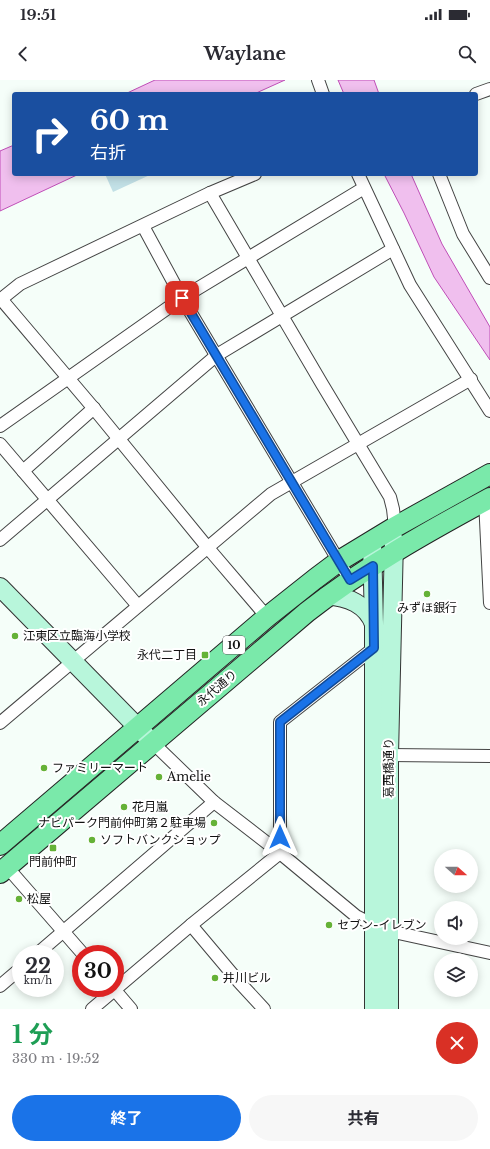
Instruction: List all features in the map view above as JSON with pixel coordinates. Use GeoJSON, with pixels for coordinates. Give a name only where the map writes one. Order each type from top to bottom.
{"type":"FeatureCollection","features":[{"type":"Feature","properties":{"kind":"main road","name":"永代通り"},"geometry":{"type":"LineString","coordinates":[[0,845],[267,617],[339,562],[395,527],[490,474]]}},
{"type":"Feature","properties":{"kind":"main road","name":"永代通り"},"geometry":{"type":"LineString","coordinates":[[3,870],[327,596],[394,553],[488,499]]}},
{"type":"Feature","properties":{"kind":"main road","name":"葛西橋通り"},"geometry":{"type":"LineString","coordinates":[[374,1009],[381,928],[389,755],[395,527]]}},
{"type":"Feature","properties":{"kind":"main road","name":"葛西橋通り"},"geometry":{"type":"LineString","coordinates":[[372,541],[381,928],[389,1009]]}},
{"type":"Feature","properties":{"kind":"main road"},"geometry":{"type":"LineString","coordinates":[[0,587],[153,743]]}},
{"type":"Feature","properties":{"kind":"main road"},"geometry":{"type":"LineString","coordinates":[[327,596],[339,597],[360,606],[371,616],[374,624]]}},
{"type":"Feature","properties":{"kind":"street"},"geometry":{"type":"LineString","coordinates":[[478,93],[490,90]]}},
{"type":"Feature","properties":{"kind":"street"},"geometry":{"type":"LineString","coordinates":[[250,176],[210,192],[143,226],[20,284],[0,299],[68,377],[208,548],[267,617]]}},
{"type":"Feature","properties":{"kind":"street"},"geometry":{"type":"LineString","coordinates":[[359,176],[410,286],[471,379],[490,411]]}},
{"type":"Feature","properties":{"kind":"street"},"geometry":{"type":"LineString","coordinates":[[440,176],[463,234],[490,278]]}},
{"type":"Feature","properties":{"kind":"street"},"geometry":{"type":"LineString","coordinates":[[0,426],[182,298],[364,188]]}},
{"type":"Feature","properties":{"kind":"street"},"geometry":{"type":"LineString","coordinates":[[210,192],[282,316],[390,496],[395,527]]}},
{"type":"Feature","properties":{"kind":"street"},"geometry":{"type":"LineString","coordinates":[[143,226],[182,298],[350,580]]}},
{"type":"Feature","properties":{"kind":"street"},"geometry":{"type":"LineString","coordinates":[[0,540],[217,356],[393,249]]}},
{"type":"Feature","properties":{"kind":"street"},"geometry":{"type":"LineString","coordinates":[[0,724],[271,494],[471,379]]}},
{"type":"Feature","properties":{"kind":"street"},"geometry":{"type":"LineString","coordinates":[[23,471],[94,408]]}},
{"type":"Feature","properties":{"kind":"street"},"geometry":{"type":"LineString","coordinates":[[0,444],[138,606]]}},
{"type":"Feature","properties":{"kind":"street"},"geometry":{"type":"LineString","coordinates":[[488,499],[490,603]]}},
{"type":"Feature","properties":{"kind":"street"},"geometry":{"type":"LineString","coordinates":[[280,853],[280,722],[374,648]]}},
{"type":"Feature","properties":{"kind":"street"},"geometry":{"type":"LineString","coordinates":[[153,743],[214,802],[280,853],[356,916],[381,928],[490,952]]}},
{"type":"Feature","properties":{"kind":"street"},"geometry":{"type":"LineString","coordinates":[[389,755],[490,756]]}},
{"type":"Feature","properties":{"kind":"street"},"geometry":{"type":"LineString","coordinates":[[48,945],[214,802]]}},
{"type":"Feature","properties":{"kind":"street"},"geometry":{"type":"LineString","coordinates":[[124,981],[280,853]]}},
{"type":"Feature","properties":{"kind":"street"},"geometry":{"type":"LineString","coordinates":[[3,870],[75,945]]}},
{"type":"Feature","properties":{"kind":"street"},"geometry":{"type":"LineString","coordinates":[[191,925],[264,1009]]}},
{"type":"Feature","properties":{"kind":"street"},"geometry":{"type":"LineString","coordinates":[[0,986],[12,976]]}},
{"type":"Feature","properties":{"kind":"street"},"geometry":{"type":"LineString","coordinates":[[92,1009],[105,997]]}},
{"type":"Feature","properties":{"kind":"street"},"geometry":{"type":"LineString","coordinates":[[121,997],[131,1009]]}},
{"type":"Feature","properties":{"kind":"shaded area"},"geometry":{"type":"Polygon","coordinates":[[[155,80],[285,80],[258,92],[129,92],[155,80]]]}},
{"type":"Feature","properties":{"kind":"shaded area"},"geometry":{"type":"Polygon","coordinates":[[[338,80],[374,80],[378,92],[343,92],[338,80]]]}},
{"type":"Feature","properties":{"kind":"shaded area"},"geometry":{"type":"Polygon","coordinates":[[[12,146],[12,176],[75,176],[0,211],[0,151],[12,146]]]}},
{"type":"Feature","properties":{"kind":"shaded area"},"geometry":{"type":"Polygon","coordinates":[[[106,176],[148,176],[113,192],[106,176]]]}},
{"type":"Feature","properties":{"kind":"shaded area"},"geometry":{"type":"Polygon","coordinates":[[[385,176],[412,176],[442,244],[490,327],[490,360],[434,277],[385,176]]]}},
{"type":"Feature","properties":{"kind":"place","name":"みずほ銀行"},"geometry":{"type":"Point","coordinates":[427,594]}},
{"type":"Feature","properties":{"kind":"place","name":"江東区立臨海小学校"},"geometry":{"type":"Point","coordinates":[15,636]}},
{"type":"Feature","properties":{"kind":"place","name":"永代二丁目"},"geometry":{"type":"Point","coordinates":[205,655]}},
{"type":"Feature","properties":{"kind":"place","name":"ファミリーマート"},"geometry":{"type":"Point","coordinates":[44,768]}},
{"type":"Feature","properties":{"kind":"place","name":"Amelie"},"geometry":{"type":"Point","coordinates":[159,777]}},
{"type":"Feature","properties":{"kind":"place","name":"花月嵐"},"geometry":{"type":"Point","coordinates":[124,807]}},
{"type":"Feature","properties":{"kind":"place","name":"ナビパーク門前仲町第２駐車場"},"geometry":{"type":"Point","coordinates":[214,823]}},
{"type":"Feature","properties":{"kind":"place","name":"ソフトバンクショップ"},"geometry":{"type":"Point","coordinates":[92,840]}},
{"type":"Feature","properties":{"kind":"place","name":"門前仲町"},"geometry":{"type":"Point","coordinates":[53,848]}},
{"type":"Feature","properties":{"kind":"place","name":"松屋"},"geometry":{"type":"Point","coordinates":[19,899]}},
{"type":"Feature","properties":{"kind":"place","name":"セブン-イレブン"},"geometry":{"type":"Point","coordinates":[329,925]}},
{"type":"Feature","properties":{"kind":"place","name":"井川ビル"},"geometry":{"type":"Point","coordinates":[215,978]}},
{"type":"Feature","properties":{"kind":"route"},"geometry":{"type":"LineString","coordinates":[[182,298],[350,580],[373,566],[374,648],[280,722],[280,837]]}}]}
